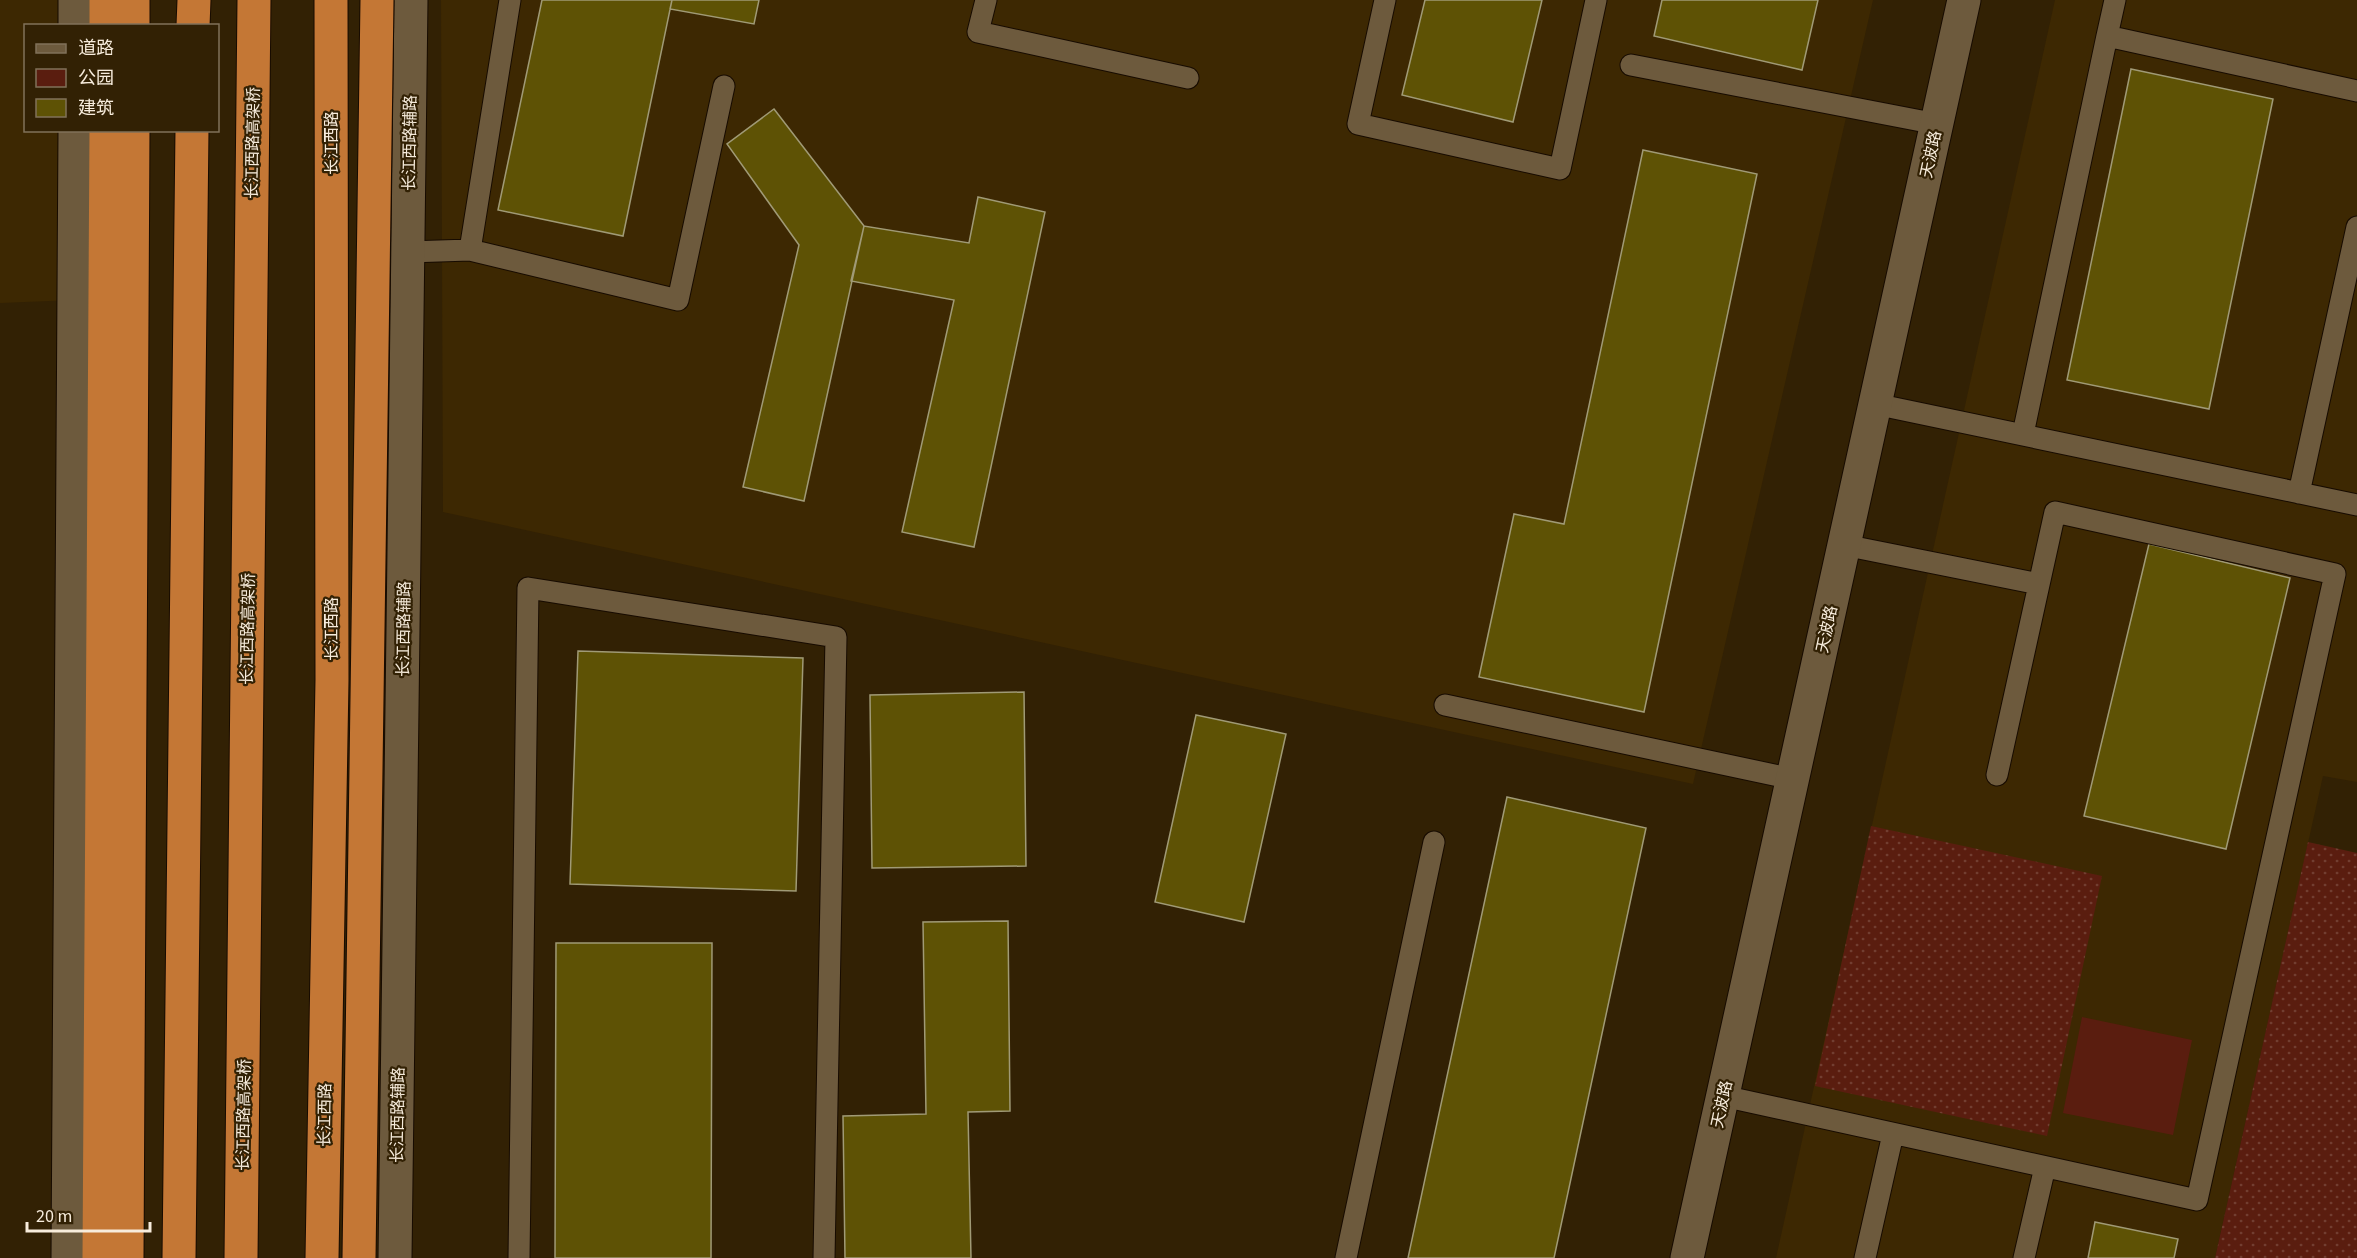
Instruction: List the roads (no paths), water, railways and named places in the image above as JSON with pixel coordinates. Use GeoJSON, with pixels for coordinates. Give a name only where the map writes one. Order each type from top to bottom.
{"type":"FeatureCollection","features":[{"type":"Feature","properties":{"kind":"highway"},"geometry":{"type":"LineString","coordinates":[[106,0],[106,24]]}},
{"type":"Feature","properties":{"kind":"highway"},"geometry":{"type":"LineString","coordinates":[[133,0],[133,24]]}},
{"type":"Feature","properties":{"kind":"highway"},"geometry":{"type":"LineString","coordinates":[[193,24],[194,0]]}},
{"type":"Feature","properties":{"kind":"highway","name":"长江西路高架桥"},"geometry":{"type":"LineString","coordinates":[[241,1258],[254,0]]}},
{"type":"Feature","properties":{"kind":"highway","name":"长江西路"},"geometry":{"type":"LineString","coordinates":[[322,1258],[332,680],[331,0]]}},
{"type":"Feature","properties":{"kind":"highway"},"geometry":{"type":"LineString","coordinates":[[359,1258],[377,0]]}},
{"type":"Feature","properties":{"kind":"highway"},"geometry":{"type":"LineString","coordinates":[[99,1258],[106,132]]}},
{"type":"Feature","properties":{"kind":"highway"},"geometry":{"type":"LineString","coordinates":[[127,1258],[133,132]]}},
{"type":"Feature","properties":{"kind":"highway"},"geometry":{"type":"LineString","coordinates":[[179,1258],[192,132]]}},
{"type":"Feature","properties":{"kind":"street"},"geometry":{"type":"LineString","coordinates":[[75,0],[75,24]]}},
{"type":"Feature","properties":{"kind":"street","name":"长江西路辅路"},"geometry":{"type":"LineString","coordinates":[[395,1258],[411,0]]}},
{"type":"Feature","properties":{"kind":"street","name":"天波路"},"geometry":{"type":"LineString","coordinates":[[1688,1258],[1964,0]]}},
{"type":"Feature","properties":{"kind":"street"},"geometry":{"type":"LineString","coordinates":[[68,1258],[75,132]]}},
{"type":"Feature","properties":{"kind":"lane"},"geometry":{"type":"LineString","coordinates":[[470,250],[510,0]]}},
{"type":"Feature","properties":{"kind":"lane"},"geometry":{"type":"LineString","coordinates":[[986,0],[978,32],[1188,78]]}},
{"type":"Feature","properties":{"kind":"lane"},"geometry":{"type":"LineString","coordinates":[[1385,0],[1358,124],[1560,169],[1596,0]]}},
{"type":"Feature","properties":{"kind":"lane"},"geometry":{"type":"LineString","coordinates":[[2023,434],[2115,0]]}},
{"type":"Feature","properties":{"kind":"lane"},"geometry":{"type":"LineString","coordinates":[[2107,36],[2357,91]]}},
{"type":"Feature","properties":{"kind":"lane"},"geometry":{"type":"LineString","coordinates":[[1631,65],[1937,124]]}},
{"type":"Feature","properties":{"kind":"lane"},"geometry":{"type":"LineString","coordinates":[[408,252],[470,250],[678,300],[724,86]]}},
{"type":"Feature","properties":{"kind":"lane"},"geometry":{"type":"LineString","coordinates":[[2299,493],[2357,227]]}},
{"type":"Feature","properties":{"kind":"lane"},"geometry":{"type":"LineString","coordinates":[[1875,404],[2357,505]]}},
{"type":"Feature","properties":{"kind":"lane"},"geometry":{"type":"LineString","coordinates":[[1723,1096],[2197,1200],[2335,574],[2055,512],[1997,775]]}},
{"type":"Feature","properties":{"kind":"lane"},"geometry":{"type":"LineString","coordinates":[[1844,545],[2039,584]]}},
{"type":"Feature","properties":{"kind":"lane"},"geometry":{"type":"LineString","coordinates":[[519,1258],[528,588],[836,637],[824,1258]]}},
{"type":"Feature","properties":{"kind":"lane"},"geometry":{"type":"LineString","coordinates":[[1445,705],[1793,779]]}},
{"type":"Feature","properties":{"kind":"lane"},"geometry":{"type":"LineString","coordinates":[[1346,1258],[1434,842]]}},
{"type":"Feature","properties":{"kind":"lane"},"geometry":{"type":"LineString","coordinates":[[1865,1258],[1893,1134]]}},
{"type":"Feature","properties":{"kind":"lane"},"geometry":{"type":"LineString","coordinates":[[2024,1258],[2045,1167]]}}]}
